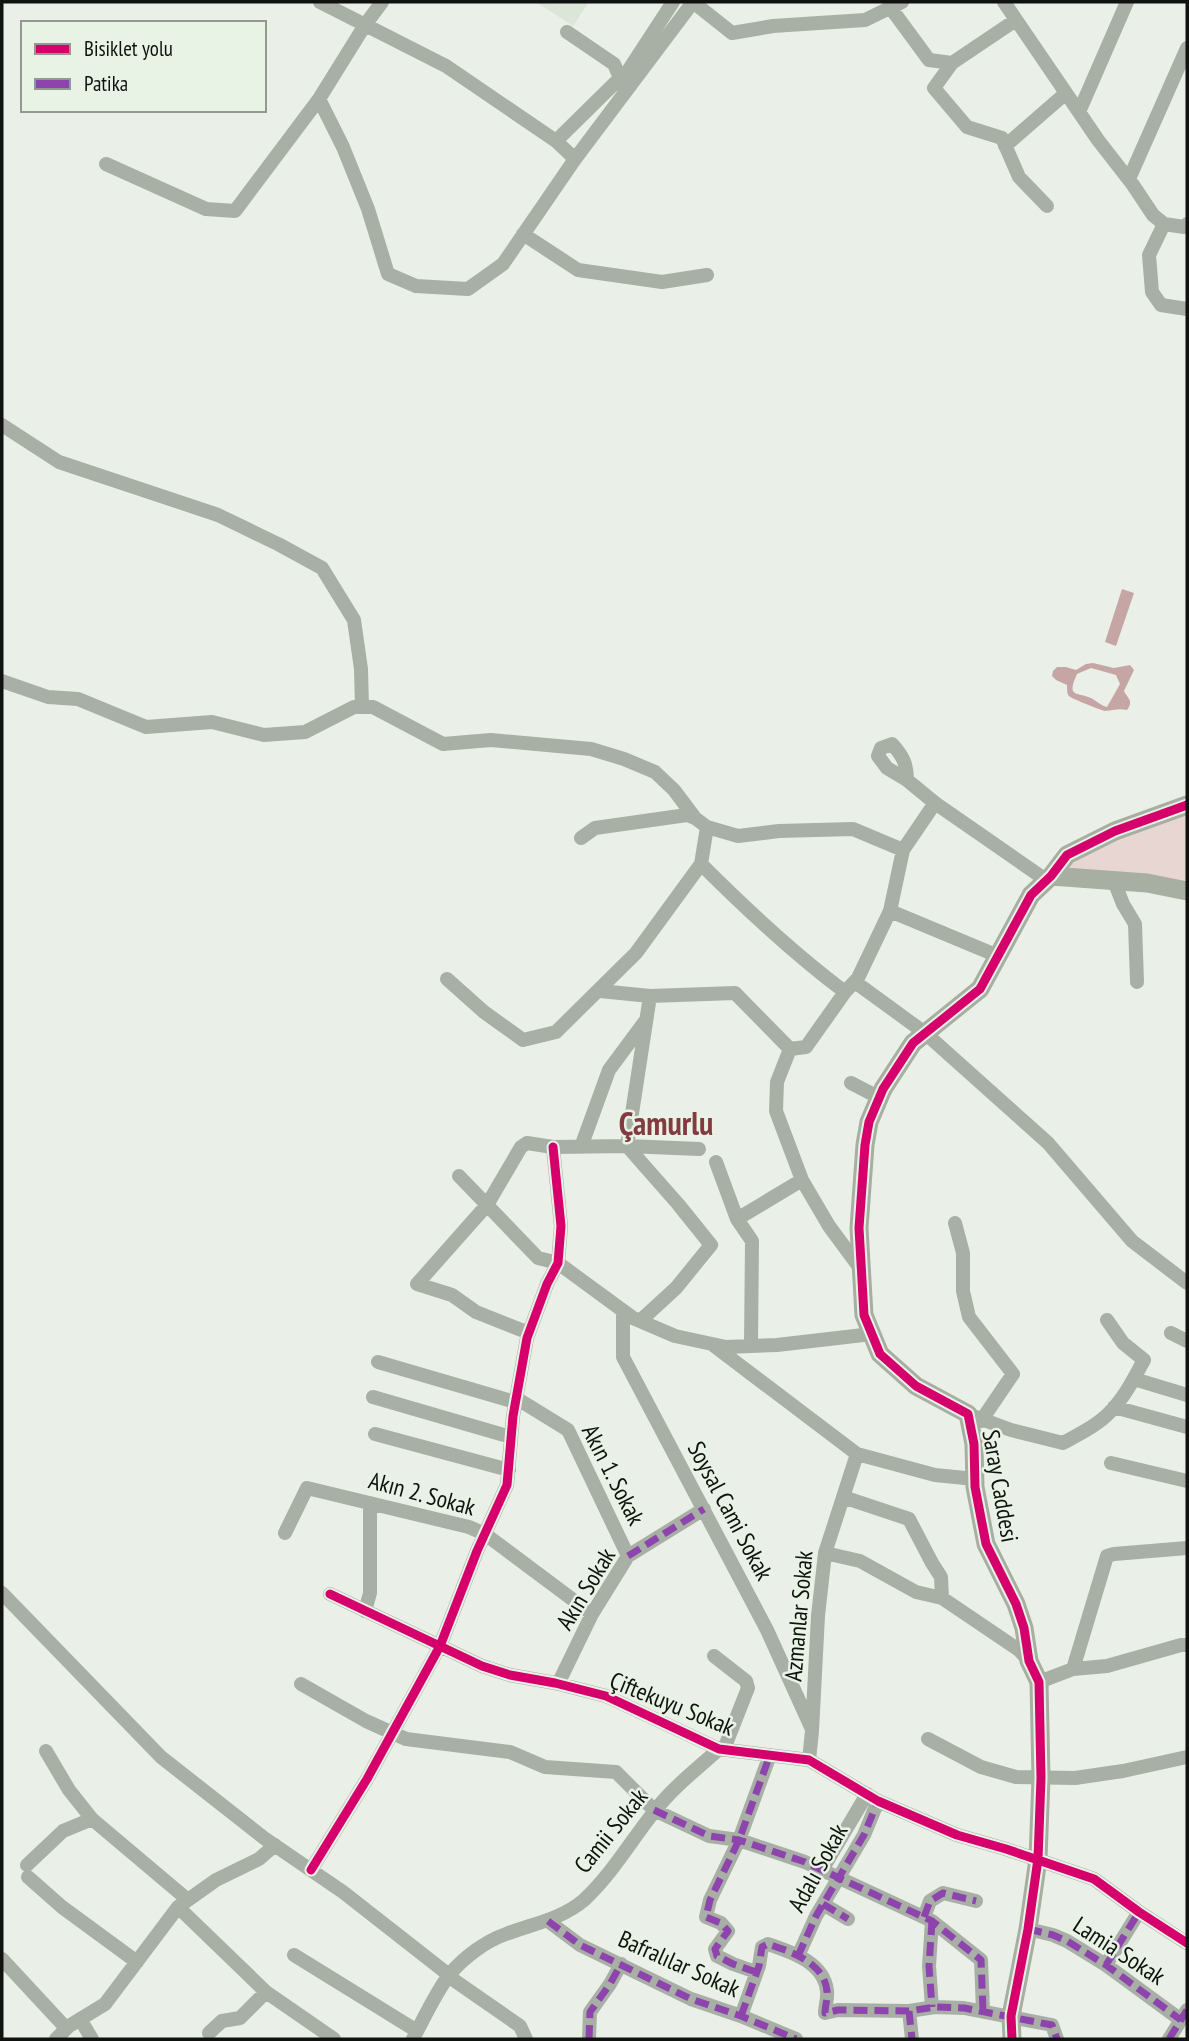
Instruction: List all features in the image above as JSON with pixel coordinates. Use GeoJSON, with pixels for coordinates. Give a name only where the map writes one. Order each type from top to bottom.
{"type":"FeatureCollection","features":[{"type":"Feature","properties":{"kind":"street"},"geometry":{"type":"LineString","coordinates":[[320,2],[446,66],[556,141],[575,159]]}},
{"type":"Feature","properties":{"kind":"street"},"geometry":{"type":"LineString","coordinates":[[106,164],[206,209],[235,211],[319,99],[365,24],[382,2]]}},
{"type":"Feature","properties":{"kind":"street"},"geometry":{"type":"LineString","coordinates":[[556,141],[624,77],[673,2]]}},
{"type":"Feature","properties":{"kind":"street"},"geometry":{"type":"LineString","coordinates":[[319,99],[344,147],[368,209],[388,274],[416,286],[468,289],[503,264],[575,159],[693,2],[732,33],[772,26],[865,20],[896,5],[929,60],[952,64]]}},
{"type":"Feature","properties":{"kind":"street"},"geometry":{"type":"LineString","coordinates":[[1004,2],[1153,215],[1164,224],[1184,227],[1187,224]]}},
{"type":"Feature","properties":{"kind":"street"},"geometry":{"type":"LineString","coordinates":[[1079,112],[1127,2]]}},
{"type":"Feature","properties":{"kind":"street"},"geometry":{"type":"LineString","coordinates":[[1016,20],[952,64],[934,88],[967,127],[1003,142],[1020,177],[1047,206]]}},
{"type":"Feature","properties":{"kind":"street"},"geometry":{"type":"LineString","coordinates":[[566,33],[614,64],[620,78],[622,97]]}},
{"type":"Feature","properties":{"kind":"street"},"geometry":{"type":"LineString","coordinates":[[1129,179],[1187,48]]}},
{"type":"Feature","properties":{"kind":"street"},"geometry":{"type":"LineString","coordinates":[[1003,142],[1064,90]]}},
{"type":"Feature","properties":{"kind":"street"},"geometry":{"type":"LineString","coordinates":[[1164,224],[1149,255],[1152,292],[1161,305],[1187,309]]}},
{"type":"Feature","properties":{"kind":"street"},"geometry":{"type":"LineString","coordinates":[[523,234],[578,270],[662,282],[707,275]]}},
{"type":"Feature","properties":{"kind":"street"},"geometry":{"type":"LineString","coordinates":[[2,425],[59,462],[218,516],[322,568],[354,620],[361,669],[362,707]]}},
{"type":"Feature","properties":{"kind":"street"},"geometry":{"type":"LineString","coordinates":[[2,681],[48,697],[78,699],[146,727],[212,722],[264,734],[305,732],[354,707],[362,707],[373,708],[443,744],[491,740],[591,749],[655,772],[674,790],[695,818]]}},
{"type":"Feature","properties":{"kind":"street"},"geometry":{"type":"LineString","coordinates":[[907,780],[935,803],[1049,878],[1147,883],[1187,891]]}},
{"type":"Feature","properties":{"kind":"street"},"geometry":{"type":"LineString","coordinates":[[790,1049],[806,1047],[850,987],[890,911],[903,850],[935,803]]}},
{"type":"Feature","properties":{"kind":"street","name":"Saray Caddesi"},"geometry":{"type":"LineString","coordinates":[[1012,2039],[1011,2016],[1038,1859],[1041,1779],[1039,1682],[1029,1661],[1024,1628],[1016,1604],[986,1544],[975,1479],[974,1418],[916,1386],[880,1354],[864,1315],[859,1228],[865,1144],[869,1122],[883,1089],[913,1043],[980,989],[1031,895],[1067,855],[1115,831],[1187,805]]}},
{"type":"Feature","properties":{"kind":"street"},"geometry":{"type":"LineString","coordinates":[[581,838],[594,828],[687,815],[708,827],[738,836],[779,831],[853,829],[903,850]]}},
{"type":"Feature","properties":{"kind":"street"},"geometry":{"type":"LineString","coordinates":[[447,979],[484,1012],[523,1040],[556,1032],[636,953],[701,864],[708,827]]}},
{"type":"Feature","properties":{"kind":"street"},"geometry":{"type":"LineString","coordinates":[[701,864],[749,912],[809,965],[925,1033],[1048,1143],[1132,1241],[1187,1283]]}},
{"type":"Feature","properties":{"kind":"street"},"geometry":{"type":"LineString","coordinates":[[1114,881],[1135,924],[1137,982]]}},
{"type":"Feature","properties":{"kind":"street"},"geometry":{"type":"LineString","coordinates":[[890,911],[998,956]]}},
{"type":"Feature","properties":{"kind":"street"},"geometry":{"type":"LineString","coordinates":[[600,991],[650,996],[735,993],[790,1049]]}},
{"type":"Feature","properties":{"kind":"street"},"geometry":{"type":"LineString","coordinates":[[640,1321],[676,1288],[711,1245],[627,1146],[650,996]]}},
{"type":"Feature","properties":{"kind":"street"},"geometry":{"type":"LineString","coordinates":[[581,1147],[609,1070],[646,1019]]}},
{"type":"Feature","properties":{"kind":"street"},"geometry":{"type":"LineString","coordinates":[[790,1049],[777,1082],[776,1111],[802,1180],[860,1268]]}},
{"type":"Feature","properties":{"kind":"street"},"geometry":{"type":"LineString","coordinates":[[851,1083],[880,1098]]}},
{"type":"Feature","properties":{"kind":"street"},"geometry":{"type":"LineString","coordinates":[[529,1333],[476,1312],[452,1295],[417,1284],[486,1205],[521,1147],[527,1143],[553,1147],[699,1149]]}},
{"type":"Feature","properties":{"kind":"street"},"geometry":{"type":"LineString","coordinates":[[311,1870],[440,1646],[507,1485],[516,1400],[529,1333],[547,1284],[558,1264],[561,1226],[553,1147]]}},
{"type":"Feature","properties":{"kind":"street"},"geometry":{"type":"LineString","coordinates":[[716,1162],[737,1219],[752,1241],[751,1346]]}},
{"type":"Feature","properties":{"kind":"street"},"geometry":{"type":"LineString","coordinates":[[459,1176],[538,1258],[558,1264],[623,1311],[675,1336],[726,1347],[777,1345],[872,1334]]}},
{"type":"Feature","properties":{"kind":"street"},"geometry":{"type":"LineString","coordinates":[[737,1219],[802,1180]]}},
{"type":"Feature","properties":{"kind":"street"},"geometry":{"type":"LineString","coordinates":[[955,1223],[963,1253],[963,1291],[969,1317],[1013,1374],[974,1418],[1063,1443],[1109,1413],[1130,1388],[1144,1360],[1123,1343],[1107,1320]]}},
{"type":"Feature","properties":{"kind":"street","name":"Soysal Cami Sokak"},"geometry":{"type":"LineString","coordinates":[[623,1311],[623,1357],[768,1630],[813,1731]]}},
{"type":"Feature","properties":{"kind":"street"},"geometry":{"type":"LineString","coordinates":[[1171,1333],[1187,1341]]}},
{"type":"Feature","properties":{"kind":"street"},"geometry":{"type":"LineString","coordinates":[[710,1343],[857,1454],[935,1475],[975,1479]]}},
{"type":"Feature","properties":{"kind":"street","name":"Akın 1. Sokak"},"geometry":{"type":"LineString","coordinates":[[378,1362],[516,1400],[568,1430],[628,1556]]}},
{"type":"Feature","properties":{"kind":"street"},"geometry":{"type":"LineString","coordinates":[[1134,1379],[1187,1395]]}},
{"type":"Feature","properties":{"kind":"street"},"geometry":{"type":"LineString","coordinates":[[373,1397],[511,1437]]}},
{"type":"Feature","properties":{"kind":"street"},"geometry":{"type":"LineString","coordinates":[[1114,1407],[1187,1427]]}},
{"type":"Feature","properties":{"kind":"street"},"geometry":{"type":"LineString","coordinates":[[375,1434],[509,1470]]}},
{"type":"Feature","properties":{"kind":"street","name":"Azmanlar Sokak"},"geometry":{"type":"LineString","coordinates":[[809,1760],[813,1731],[818,1616],[825,1553],[857,1454]]}},
{"type":"Feature","properties":{"kind":"street"},"geometry":{"type":"LineString","coordinates":[[1111,1463],[1187,1481]]}},
{"type":"Feature","properties":{"kind":"street","name":"Akın 2. Sokak"},"geometry":{"type":"LineString","coordinates":[[285,1533],[307,1488],[469,1527],[485,1534],[592,1614]]}},
{"type":"Feature","properties":{"kind":"street"},"geometry":{"type":"LineString","coordinates":[[843,1497],[909,1519],[941,1577],[942,1598]]}},
{"type":"Feature","properties":{"kind":"street"},"geometry":{"type":"LineString","coordinates":[[365,1611],[370,1593],[370,1503]]}},
{"type":"Feature","properties":{"kind":"street","name":"Akın Sokak"},"geometry":{"type":"LineString","coordinates":[[558,1684],[592,1614],[628,1556],[704,1510]]}},
{"type":"Feature","properties":{"kind":"street"},"geometry":{"type":"LineString","coordinates":[[1073,1669],[1107,1556],[1114,1553],[1187,1548]]}},
{"type":"Feature","properties":{"kind":"street"},"geometry":{"type":"LineString","coordinates":[[825,1553],[860,1561],[916,1592],[942,1598],[1019,1650],[1029,1661]]}},
{"type":"Feature","properties":{"kind":"street"},"geometry":{"type":"LineString","coordinates":[[2,1593],[160,1757],[520,2026],[526,2039]]}},
{"type":"Feature","properties":{"kind":"street","name":"Çiftekuyu Sokak"},"geometry":{"type":"LineString","coordinates":[[330,1594],[482,1665],[510,1675],[606,1696],[722,1749],[809,1760],[873,1798],[957,1835],[1094,1879],[1187,1943]]}},
{"type":"Feature","properties":{"kind":"street"},"geometry":{"type":"LineString","coordinates":[[962,1625],[982,1625]]}},
{"type":"Feature","properties":{"kind":"street"},"geometry":{"type":"LineString","coordinates":[[1039,1682],[1073,1669],[1107,1666],[1187,1645]]}},
{"type":"Feature","properties":{"kind":"street"},"geometry":{"type":"LineString","coordinates":[[714,1657],[746,1681],[748,1688],[722,1749]]}},
{"type":"Feature","properties":{"kind":"street"},"geometry":{"type":"LineString","coordinates":[[301,1684],[366,1721],[406,1739],[510,1752],[545,1767],[616,1772],[654,1810],[709,1836],[739,1840],[805,1862],[928,1919],[981,1960],[983,2011]]}},
{"type":"Feature","properties":{"kind":"street"},"geometry":{"type":"LineString","coordinates":[[928,1739],[981,1767],[1016,1777],[1041,1779],[1075,1778],[1123,1771],[1186,1757]]}},
{"type":"Feature","properties":{"kind":"street","name":"Camii Sokak"},"geometry":{"type":"LineString","coordinates":[[415,2035],[449,1975],[471,1954],[503,1935],[548,1921],[581,1902],[601,1883],[654,1810],[722,1749]]}},
{"type":"Feature","properties":{"kind":"street"},"geometry":{"type":"LineString","coordinates":[[46,1751],[69,1790],[92,1819],[183,1904],[266,1992],[334,2039]]}},
{"type":"Feature","properties":{"kind":"street"},"geometry":{"type":"LineString","coordinates":[[756,1972],[718,1956],[715,1949],[728,1931],[721,1923],[706,1917],[710,1900],[739,1840],[770,1755]]}},
{"type":"Feature","properties":{"kind":"street"},"geometry":{"type":"LineString","coordinates":[[822,1870],[873,1798]]}},
{"type":"Feature","properties":{"kind":"street","name":"Adalı Sokak"},"geometry":{"type":"LineString","coordinates":[[797,1956],[823,1904],[864,1835],[873,1798]]}},
{"type":"Feature","properties":{"kind":"street"},"geometry":{"type":"LineString","coordinates":[[92,1819],[63,1831],[27,1871],[62,1907],[137,1962]]}},
{"type":"Feature","properties":{"kind":"street"},"geometry":{"type":"LineString","coordinates":[[2,1959],[61,2034],[104,2004],[183,1904],[216,1880],[259,1859],[275,1845]]}},
{"type":"Feature","properties":{"kind":"street"},"geometry":{"type":"LineString","coordinates":[[932,2007],[928,1919],[930,1901],[943,1893],[976,1901]]}},
{"type":"Feature","properties":{"kind":"street"},"geometry":{"type":"LineString","coordinates":[[823,1904],[848,1919]]}},
{"type":"Feature","properties":{"kind":"street"},"geometry":{"type":"LineString","coordinates":[[1106,1965],[1139,1912]]}},
{"type":"Feature","properties":{"kind":"street","name":"Bafralılar Sokak"},"geometry":{"type":"LineString","coordinates":[[548,1921],[580,1945],[691,2000],[741,2016],[796,2039]]}},
{"type":"Feature","properties":{"kind":"street","name":"Lamia Sokak"},"geometry":{"type":"LineString","coordinates":[[1028,1929],[1067,1941],[1184,2015]]}},
{"type":"Feature","properties":{"kind":"street"},"geometry":{"type":"LineString","coordinates":[[741,2016],[762,1947],[768,1944],[812,1963],[827,1990],[825,2013],[838,2010],[909,2011],[932,2007],[964,2008],[1052,2025],[1057,2039]]}},
{"type":"Feature","properties":{"kind":"street"},"geometry":{"type":"LineString","coordinates":[[294,1955],[415,2035]]}},
{"type":"Feature","properties":{"kind":"street"},"geometry":{"type":"LineString","coordinates":[[589,2039],[590,2012],[621,1964]]}},
{"type":"Feature","properties":{"kind":"street"},"geometry":{"type":"LineString","coordinates":[[207,2037],[222,2021],[240,2018],[266,1992]]}},
{"type":"Feature","properties":{"kind":"street"},"geometry":{"type":"LineString","coordinates":[[909,2011],[912,2039]]}},
{"type":"Feature","properties":{"kind":"street"},"geometry":{"type":"LineString","coordinates":[[1170,2039],[1184,2015]]}},
{"type":"Feature","properties":{"kind":"street"},"geometry":{"type":"LineString","coordinates":[[80,2019],[92,2039]]}},
{"type":"Feature","properties":{"kind":"shaded area"},"geometry":{"type":"Polygon","coordinates":[[[536,2],[589,2],[573,26],[536,2]]]}},
{"type":"Feature","properties":{"kind":"shaded area"},"geometry":{"type":"Polygon","coordinates":[[[1122,589],[1134,593],[1116,646],[1105,642],[1122,589]]]}},
{"type":"Feature","properties":{"kind":"shaded area"},"geometry":{"type":"Polygon","coordinates":[[[1086,664],[1114,668],[1130,665],[1134,670],[1124,691],[1130,702],[1127,710],[1105,711],[1075,699],[1068,695],[1067,685],[1052,676],[1057,667],[1076,670],[1086,664]],[[1091,668],[1077,674],[1073,691],[1107,707],[1120,684],[1116,675],[1091,668]]]}},
{"type":"Feature","properties":{"kind":"shaded area"},"geometry":{"type":"Polygon","coordinates":[[[1187,813],[1187,885],[1065,869],[1108,843],[1187,813]]]}},
{"type":"Feature","properties":{"kind":"marked path"},"geometry":{"type":"LineString","coordinates":[[628,1556],[704,1509]]}},
{"type":"Feature","properties":{"kind":"marked path"},"geometry":{"type":"LineString","coordinates":[[756,1972],[717,1956],[715,1949],[728,1931],[721,1923],[706,1917],[710,1900],[739,1840],[770,1755]]}},
{"type":"Feature","properties":{"kind":"marked path"},"geometry":{"type":"LineString","coordinates":[[798,1956],[816,1916],[864,1835],[878,1801]]}},
{"type":"Feature","properties":{"kind":"marked path"},"geometry":{"type":"LineString","coordinates":[[654,1810],[709,1836],[739,1840],[805,1862],[932,1921],[981,1960],[983,2011]]}},
{"type":"Feature","properties":{"kind":"marked path"},"geometry":{"type":"LineString","coordinates":[[924,1917],[930,1901],[943,1893],[976,1901]]}},
{"type":"Feature","properties":{"kind":"marked path"},"geometry":{"type":"LineString","coordinates":[[823,1904],[848,1919]]}},
{"type":"Feature","properties":{"kind":"marked path"},"geometry":{"type":"LineString","coordinates":[[1106,1965],[1139,1912]]}},
{"type":"Feature","properties":{"kind":"marked path"},"geometry":{"type":"LineString","coordinates":[[548,1921],[580,1945],[691,1999],[796,2039]]}},
{"type":"Feature","properties":{"kind":"marked path"},"geometry":{"type":"LineString","coordinates":[[932,1921],[929,1966],[932,2007]]}},
{"type":"Feature","properties":{"kind":"marked path"},"geometry":{"type":"LineString","coordinates":[[1028,1929],[1067,1941],[1106,1965],[1181,2020]]}},
{"type":"Feature","properties":{"kind":"marked path"},"geometry":{"type":"LineString","coordinates":[[741,2016],[759,1966],[762,1947],[768,1944],[805,1960],[820,1973],[827,1991],[825,2013],[838,2010],[909,2011],[935,2007],[964,2008],[1052,2025],[1057,2039]]}},
{"type":"Feature","properties":{"kind":"marked path"},"geometry":{"type":"LineString","coordinates":[[589,2039],[590,2012],[621,1964]]}},
{"type":"Feature","properties":{"kind":"marked path"},"geometry":{"type":"LineString","coordinates":[[1169,2039],[1187,2010]]}},
{"type":"Feature","properties":{"kind":"marked path"},"geometry":{"type":"LineString","coordinates":[[909,2011],[912,2039]]}},
{"type":"Feature","properties":{"kind":"cycle path"},"geometry":{"type":"LineString","coordinates":[[1012,2039],[1011,2016],[1038,1859],[1041,1778],[1039,1682],[1029,1661],[1024,1628],[1016,1604],[986,1544],[975,1487],[974,1444],[968,1414],[916,1386],[880,1354],[864,1315],[859,1228],[865,1145],[869,1122],[883,1089],[913,1043],[980,989],[1031,895],[1051,876],[1067,855],[1115,831],[1187,805]]}},
{"type":"Feature","properties":{"kind":"cycle path"},"geometry":{"type":"LineString","coordinates":[[311,1870],[367,1779],[440,1646],[477,1551],[507,1485],[513,1416],[527,1338],[547,1284],[558,1263],[561,1226],[553,1147]]}},
{"type":"Feature","properties":{"kind":"cycle path"},"geometry":{"type":"LineString","coordinates":[[330,1594],[482,1666],[510,1675],[606,1696],[719,1749],[809,1760],[878,1801],[957,1835],[1094,1879],[1187,1943]]}},
{"type":"Feature","properties":{"kind":"district","name":"Çamurlu"},"geometry":{"type":"Point","coordinates":[666,1124]}}]}
